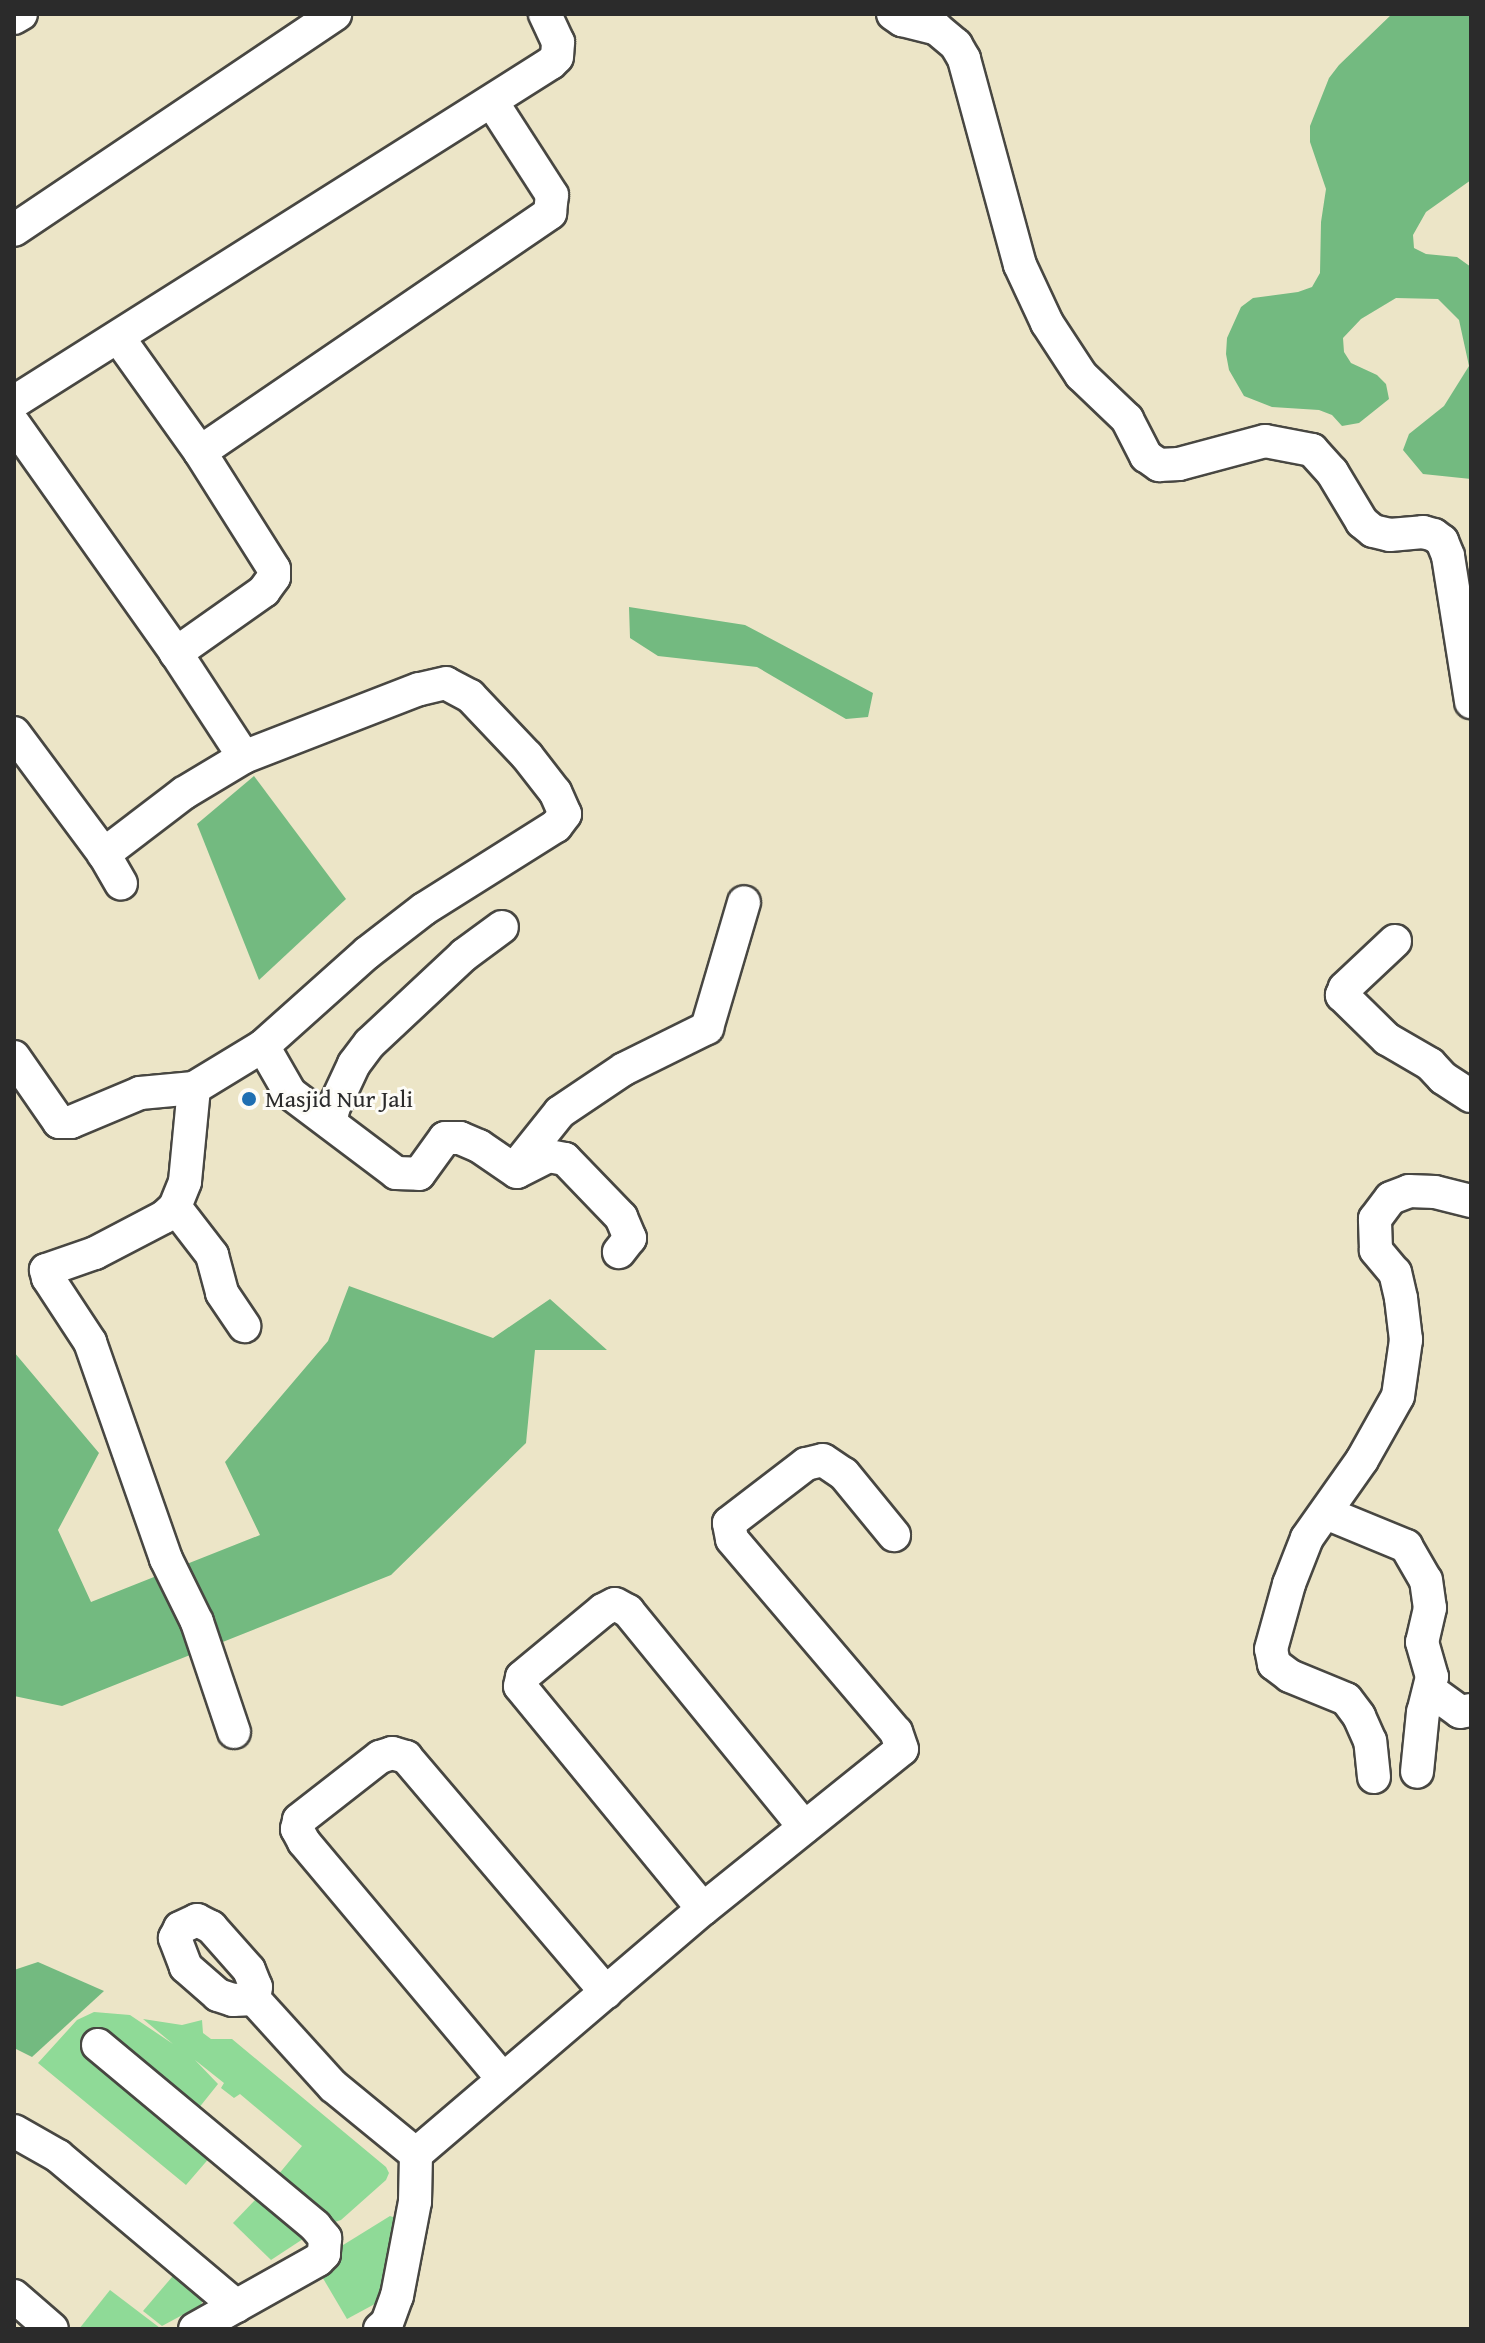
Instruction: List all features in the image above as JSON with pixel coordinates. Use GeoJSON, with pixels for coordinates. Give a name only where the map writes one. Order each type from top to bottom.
{"type":"FeatureCollection","features":[{"type":"Feature","properties":{"kind":"street"},"geometry":{"type":"LineString","coordinates":[[14,18],[21,14]]}},
{"type":"Feature","properties":{"kind":"street"},"geometry":{"type":"LineString","coordinates":[[14,230],[335,14]]}},
{"type":"Feature","properties":{"kind":"street"},"geometry":{"type":"LineString","coordinates":[[14,402],[492,102],[557,57],[558,42],[545,14]]}},
{"type":"Feature","properties":{"kind":"street"},"geometry":{"type":"LineString","coordinates":[[893,14],[902,20],[937,29],[956,45],[964,59],[1020,265],[1047,323],[1081,375],[1127,419],[1146,456],[1159,465],[1179,464],[1265,441],[1312,450],[1362,522],[1373,531],[1390,535],[1423,532],[1442,541],[1448,556],[1471,702]]}},
{"type":"Feature","properties":{"kind":"street"},"geometry":{"type":"LineString","coordinates":[[200,452],[550,213],[552,195],[492,102]]}},
{"type":"Feature","properties":{"kind":"street"},"geometry":{"type":"LineString","coordinates":[[118,337],[200,452],[274,569],[274,577],[264,591],[176,653]]}},
{"type":"Feature","properties":{"kind":"street"},"geometry":{"type":"LineString","coordinates":[[14,424],[176,653],[244,757]]}},
{"type":"Feature","properties":{"kind":"street"},"geometry":{"type":"LineString","coordinates":[[14,1057],[59,1122],[71,1122],[140,1093],[194,1088],[263,1046],[357,962],[424,909],[556,826],[565,814],[555,792],[527,756],[470,696],[446,683],[419,689],[244,757],[184,793],[104,854]]}},
{"type":"Feature","properties":{"kind":"street"},"geometry":{"type":"LineString","coordinates":[[14,733],[104,854],[121,883]]}},
{"type":"Feature","properties":{"kind":"street"},"geometry":{"type":"LineString","coordinates":[[514,1169],[560,1112],[624,1069],[707,1028],[744,902]]}},
{"type":"Feature","properties":{"kind":"street"},"geometry":{"type":"LineString","coordinates":[[331,1123],[345,1084],[370,1043],[464,955],[502,927]]}},
{"type":"Feature","properties":{"kind":"street"},"geometry":{"type":"LineString","coordinates":[[1395,941],[1345,988],[1342,995],[1377,1031],[1430,1064],[1443,1078],[1471,1096]]}},
{"type":"Feature","properties":{"kind":"street"},"geometry":{"type":"LineString","coordinates":[[263,1046],[290,1093],[396,1173],[419,1174],[445,1138],[460,1138],[479,1146],[514,1169],[524,1171],[549,1156],[565,1159],[621,1217],[630,1238],[619,1252]]}},
{"type":"Feature","properties":{"kind":"street"},"geometry":{"type":"LineString","coordinates":[[194,1088],[185,1182],[175,1207],[164,1217],[95,1253],[46,1270],[48,1278],[90,1342],[166,1559],[197,1622],[234,1732]]}},
{"type":"Feature","properties":{"kind":"street"},"geometry":{"type":"LineString","coordinates":[[1374,1777],[1370,1741],[1359,1716],[1346,1699],[1290,1676],[1271,1658],[1289,1584],[1307,1538],[1362,1460],[1398,1396],[1406,1340],[1401,1298],[1395,1273],[1376,1250],[1375,1219],[1391,1198],[1409,1191],[1435,1192],[1471,1201]]}},
{"type":"Feature","properties":{"kind":"street"},"geometry":{"type":"LineString","coordinates":[[175,1207],[212,1255],[222,1293],[244,1326]]}},
{"type":"Feature","properties":{"kind":"street"},"geometry":{"type":"LineString","coordinates":[[380,2329],[387,2323],[397,2296],[415,2202],[416,2154],[703,1909],[891,1760],[902,1744],[896,1732],[732,1539],[728,1526],[736,1515],[806,1464],[818,1459],[833,1464],[844,1474],[894,1535]]}},
{"type":"Feature","properties":{"kind":"street"},"geometry":{"type":"LineString","coordinates":[[1326,1513],[1406,1546],[1426,1580],[1430,1608],[1422,1642],[1432,1677],[1423,1712],[1417,1772]]}},
{"type":"Feature","properties":{"kind":"street"},"geometry":{"type":"LineString","coordinates":[[703,1909],[520,1686],[522,1677],[603,1610],[615,1604],[628,1611],[804,1827]]}},
{"type":"Feature","properties":{"kind":"street"},"geometry":{"type":"LineString","coordinates":[[1430,1690],[1460,1712],[1471,1710]]}},
{"type":"Feature","properties":{"kind":"street"},"geometry":{"type":"LineString","coordinates":[[502,2078],[304,1842],[297,1829],[299,1820],[380,1757],[392,1753],[406,1757],[606,1992]]}},
{"type":"Feature","properties":{"kind":"street"},"geometry":{"type":"LineString","coordinates":[[254,1999],[333,2086],[416,2154]]}},
{"type":"Feature","properties":{"kind":"street"},"geometry":{"type":"LineString","coordinates":[[98,2045],[323,2234],[326,2244],[321,2257],[195,2329]]}},
{"type":"Feature","properties":{"kind":"street"},"geometry":{"type":"LineString","coordinates":[[14,2131],[58,2156],[236,2306]]}},
{"type":"Feature","properties":{"kind":"street"},"geometry":{"type":"LineString","coordinates":[[14,2296],[52,2329]]}},
{"type":"Feature","properties":{"kind":"green space"},"geometry":{"type":"Polygon","coordinates":[[[1392,14],[1471,14],[1471,180],[1426,212],[1413,235],[1414,248],[1426,254],[1457,257],[1471,267],[1471,479],[1423,474],[1403,450],[1409,434],[1444,406],[1469,366],[1459,320],[1438,299],[1396,298],[1361,319],[1343,338],[1344,352],[1351,363],[1377,375],[1386,384],[1389,399],[1359,423],[1342,426],[1332,415],[1319,410],[1272,407],[1244,396],[1229,370],[1226,354],[1227,338],[1241,307],[1253,298],[1312,287],[1320,273],[1321,222],[1326,189],[1310,142],[1310,126],[1329,78],[1392,14]]]}},
{"type":"Feature","properties":{"kind":"green space"},"geometry":{"type":"Polygon","coordinates":[[[629,607],[745,625],[873,693],[868,717],[846,719],[757,667],[658,656],[630,638],[629,607]]]}},
{"type":"Feature","properties":{"kind":"green space"},"geometry":{"type":"Polygon","coordinates":[[[254,776],[346,899],[259,980],[197,824],[254,776]]]}},
{"type":"Feature","properties":{"kind":"green space"},"geometry":{"type":"Polygon","coordinates":[[[349,1286],[493,1338],[550,1299],[607,1350],[535,1350],[526,1443],[391,1575],[62,1706],[14,1696],[14,1352],[99,1453],[58,1530],[91,1602],[260,1535],[225,1462],[328,1341],[349,1286]]]}},
{"type":"Feature","properties":{"kind":"green space"},"geometry":{"type":"Polygon","coordinates":[[[38,1962],[104,1991],[32,2057],[14,2048],[14,1970],[38,1962]]]}},
{"type":"Feature","properties":{"kind":"green space"},"geometry":{"type":"Polygon","coordinates":[[[94,2012],[130,2015],[173,2044],[143,2019],[182,2025],[202,2020],[203,2033],[211,2039],[232,2039],[386,2167],[389,2173],[386,2180],[341,2220],[332,2223],[273,2181],[302,2146],[240,2094],[234,2098],[221,2088],[224,2083],[195,2060],[218,2084],[182,2129],[211,2156],[186,2185],[38,2063],[77,2020],[94,2012]]]}},
{"type":"Feature","properties":{"kind":"green space"},"geometry":{"type":"Polygon","coordinates":[[[259,2196],[306,2237],[271,2260],[233,2223],[259,2196]]]}},
{"type":"Feature","properties":{"kind":"green space"},"geometry":{"type":"Polygon","coordinates":[[[390,2216],[398,2219],[384,2299],[347,2319],[314,2263],[390,2216]]]}},
{"type":"Feature","properties":{"kind":"green space"},"geometry":{"type":"Polygon","coordinates":[[[178,2270],[204,2297],[201,2305],[162,2326],[143,2311],[178,2270]]]}},
{"type":"Feature","properties":{"kind":"green space"},"geometry":{"type":"Polygon","coordinates":[[[110,2290],[160,2328],[79,2329],[110,2290]]]}},
{"type":"Feature","properties":{"kind":"place","name":"Masjid Nur Jali"},"geometry":{"type":"Point","coordinates":[249,1099]}}]}
